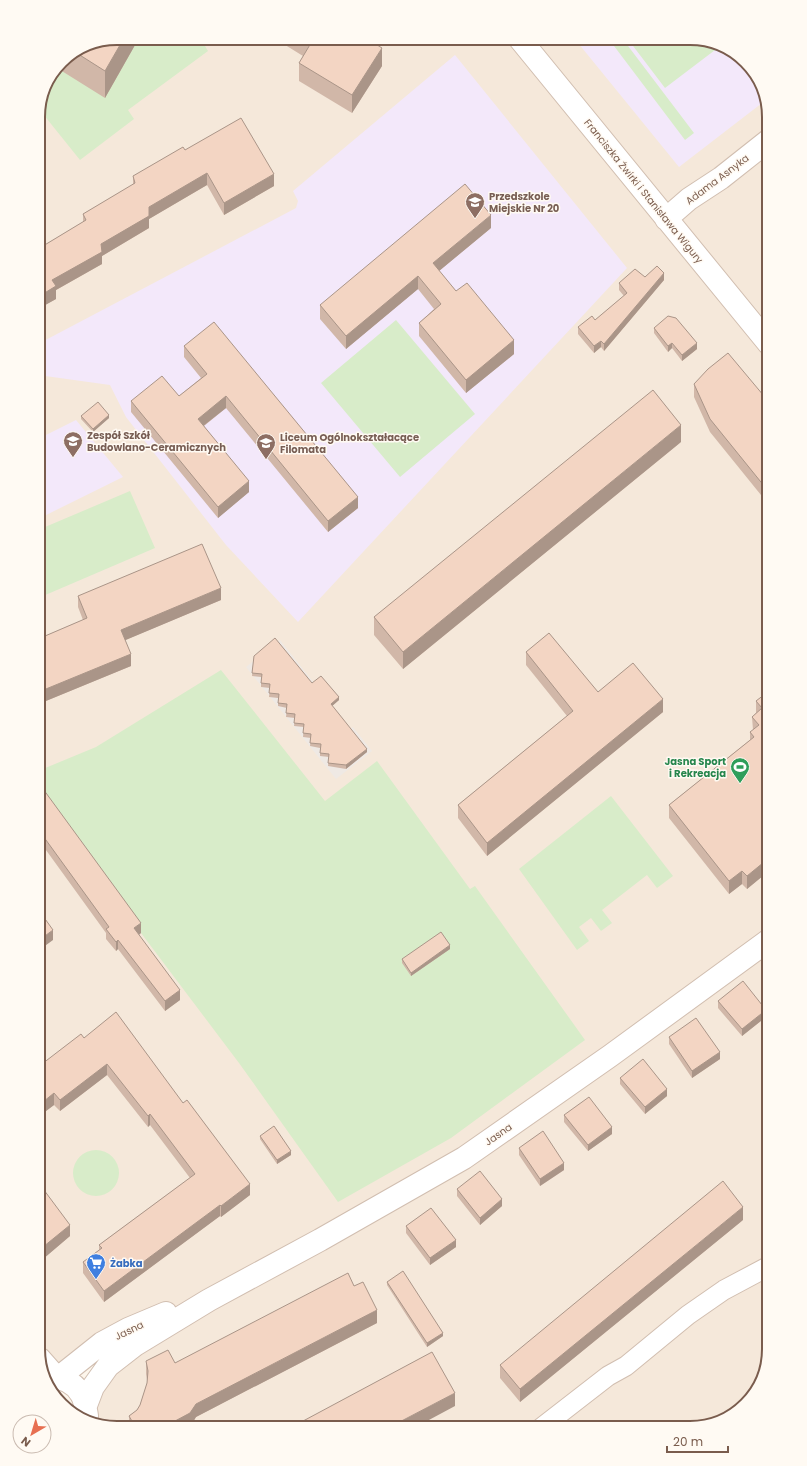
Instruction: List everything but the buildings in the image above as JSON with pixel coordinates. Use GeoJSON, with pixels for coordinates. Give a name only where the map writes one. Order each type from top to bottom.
{"type":"FeatureCollection","features":[{"type":"Feature","properties":{"kind":"street","name":"Franciszka Żwirki i Stanisława Wigury"},"geometry":{"type":"LineString","coordinates":[[525,45],[666,220],[762,336]]}},
{"type":"Feature","properties":{"kind":"street","name":"Adama Asnyka"},"geometry":{"type":"LineString","coordinates":[[666,220],[689,199],[721,178],[762,146]]}},
{"type":"Feature","properties":{"kind":"street","name":"Jasna"},"geometry":{"type":"LineString","coordinates":[[86,1414],[94,1387],[108,1366],[136,1345],[209,1300],[320,1240],[464,1158],[610,1056],[762,945]]}},
{"type":"Feature","properties":{"kind":"street"},"geometry":{"type":"LineString","coordinates":[[550,1421],[608,1376],[626,1366],[688,1315],[718,1294],[762,1270]]}},
{"type":"Feature","properties":{"kind":"street","name":"Jasna"},"geometry":{"type":"LineString","coordinates":[[52,1378],[102,1343],[128,1330],[166,1313],[209,1300]]}},
{"type":"Feature","properties":{"kind":"street"},"geometry":{"type":"LineString","coordinates":[[52,1378],[71,1383],[82,1395],[86,1414]]}},
{"type":"Feature","properties":{"kind":"shaded area"},"geometry":{"type":"Polygon","coordinates":[[[112,45],[695,45],[704,46],[722,52],[734,60],[747,73],[757,89],[761,103],[762,117],[762,1349],[761,1363],[755,1381],[750,1389],[738,1403],[718,1416],[704,1420],[690,1421],[112,1421],[89,1415],[93,1387],[207,1301],[58,1378],[46,1360],[45,112],[50,89],[57,78],[105,46],[112,45]]]}},
{"type":"Feature","properties":{"kind":"shaded area"},"geometry":{"type":"Polygon","coordinates":[[[580,45],[704,46],[722,52],[734,60],[747,73],[757,89],[761,104],[679,167],[580,45]]]}},
{"type":"Feature","properties":{"kind":"shaded area"},"geometry":{"type":"Polygon","coordinates":[[[455,55],[627,268],[298,622],[226,545],[126,417],[110,385],[45,376],[45,340],[296,208],[298,201],[293,191],[455,55]]]}},
{"type":"Feature","properties":{"kind":"shaded area","name":"Zespół Szkół Budowlano-Ceramicznych"},"geometry":{"type":"Polygon","coordinates":[[[76,420],[123,477],[45,516],[45,436],[76,420]]]}},
{"type":"Feature","properties":{"kind":"shaded area"},"geometry":{"type":"Polygon","coordinates":[[[280,640],[314,683],[336,740],[353,727],[372,751],[336,779],[246,667],[280,640]]]}},
{"type":"Feature","properties":{"kind":"green space"},"geometry":{"type":"Polygon","coordinates":[[[613,45],[627,45],[694,133],[685,140],[613,45]]]}},
{"type":"Feature","properties":{"kind":"green space"},"geometry":{"type":"Polygon","coordinates":[[[632,45],[695,45],[715,50],[665,88],[632,45]]]}},
{"type":"Feature","properties":{"kind":"green space"},"geometry":{"type":"Polygon","coordinates":[[[103,46],[205,46],[208,51],[128,110],[134,119],[80,160],[45,116],[47,98],[50,89],[57,77],[69,63],[85,52],[103,46]]]}},
{"type":"Feature","properties":{"kind":"green space"},"geometry":{"type":"Polygon","coordinates":[[[396,320],[475,414],[400,477],[321,383],[396,320]]]}},
{"type":"Feature","properties":{"kind":"green space"},"geometry":{"type":"Polygon","coordinates":[[[130,491],[155,548],[45,595],[45,527],[130,491]]]}},
{"type":"Feature","properties":{"kind":"green space"},"geometry":{"type":"Polygon","coordinates":[[[221,670],[325,801],[377,761],[470,889],[475,886],[585,1040],[451,1138],[338,1202],[239,1063],[141,933],[45,802],[45,768],[96,747],[221,670]]]}},
{"type":"Feature","properties":{"kind":"green space"},"geometry":{"type":"Polygon","coordinates":[[[611,796],[673,876],[657,888],[647,875],[602,910],[612,923],[601,931],[591,918],[579,927],[589,941],[577,950],[519,869],[611,796]]]}},
{"type":"Feature","properties":{"kind":"green space"},"geometry":{"type":"Polygon","coordinates":[[[96,1150],[109,1154],[115,1160],[119,1173],[115,1186],[109,1192],[96,1196],[83,1192],[77,1186],[73,1173],[77,1160],[83,1154],[96,1150]]]}},
{"type":"Feature","properties":{"kind":"place","name":"Przedszkole Miejskie Nr 20"},"geometry":{"type":"Point","coordinates":[475,219]}},
{"type":"Feature","properties":{"kind":"place","name":"Zespół Szkół Budowlano-Ceramicznych"},"geometry":{"type":"Point","coordinates":[73,458]}},
{"type":"Feature","properties":{"kind":"place","name":"Liceum Ogólnokształacące Filomata"},"geometry":{"type":"Point","coordinates":[266,460]}},
{"type":"Feature","properties":{"kind":"place","name":"Jasna Sport i Rekreacja"},"geometry":{"type":"Point","coordinates":[740,784]}},
{"type":"Feature","properties":{"kind":"place","name":"Żabka"},"geometry":{"type":"Point","coordinates":[96,1280]}}]}
